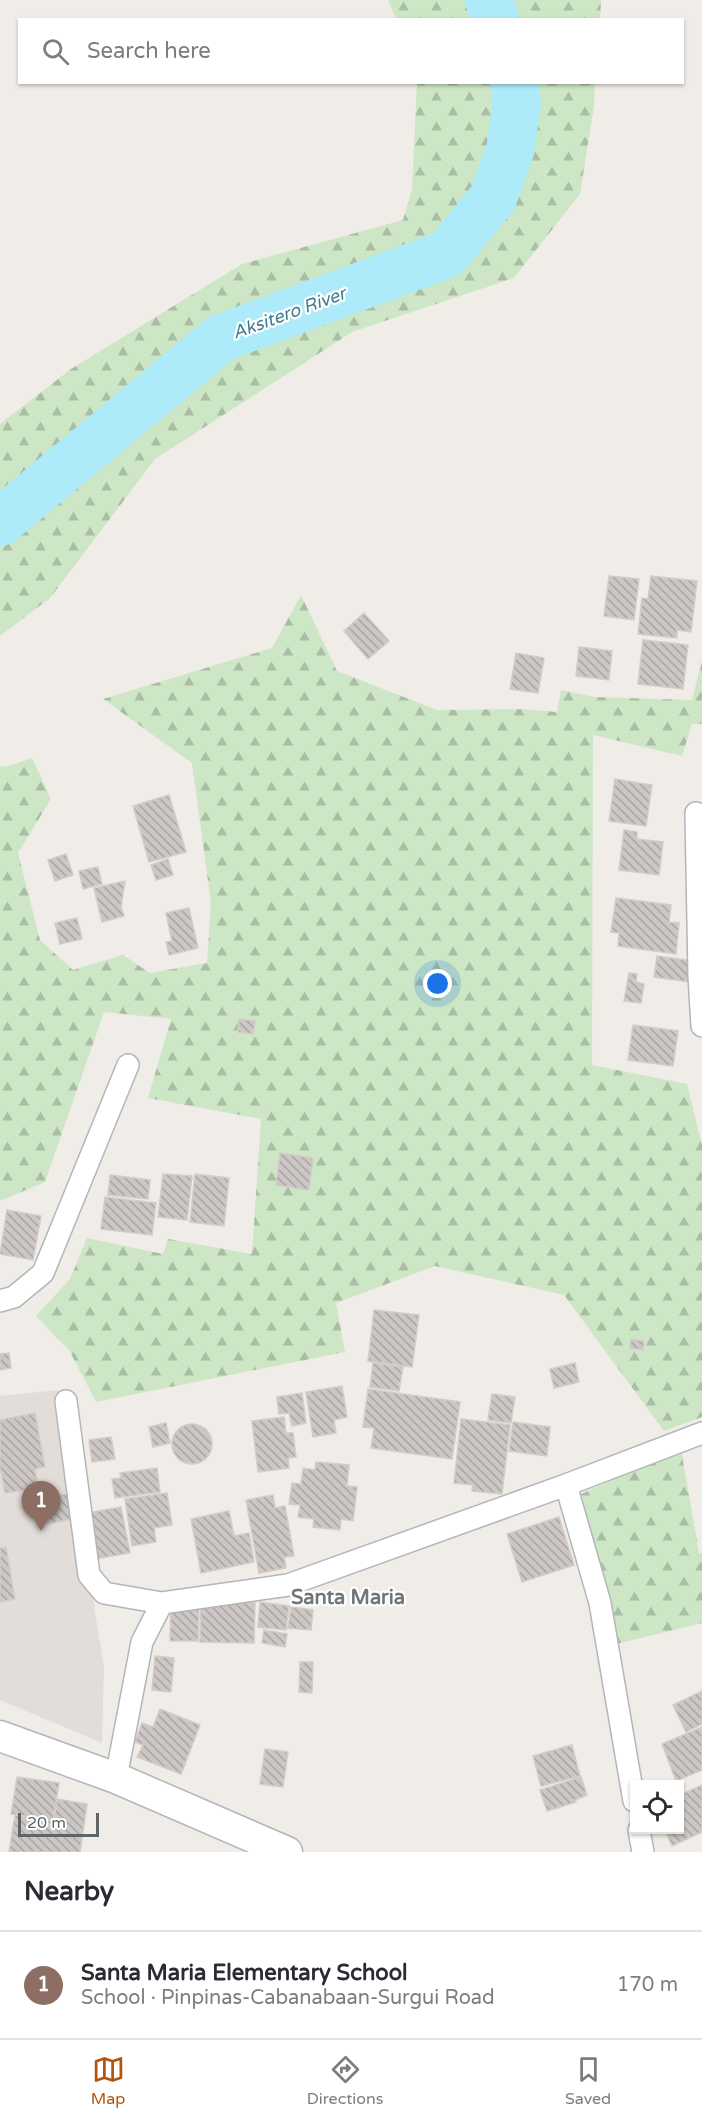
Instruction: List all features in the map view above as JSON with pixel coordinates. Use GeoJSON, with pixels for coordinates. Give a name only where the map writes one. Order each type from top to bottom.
{"type":"FeatureCollection","features":[{"type":"Feature","properties":{"kind":"street"},"geometry":{"type":"LineString","coordinates":[[696,813],[702,1026]]}},
{"type":"Feature","properties":{"kind":"street"},"geometry":{"type":"LineString","coordinates":[[0,1301],[14,1297],[43,1273],[128,1065]]}},
{"type":"Feature","properties":{"kind":"street"},"geometry":{"type":"LineString","coordinates":[[66,1401],[89,1575],[104,1593],[162,1602],[288,1585],[566,1485],[702,1433]]}},
{"type":"Feature","properties":{"kind":"street"},"geometry":{"type":"LineString","coordinates":[[566,1485],[600,1603],[630,1780]]}},
{"type":"Feature","properties":{"kind":"street"},"geometry":{"type":"LineString","coordinates":[[116,1778],[142,1642],[162,1602]]}},
{"type":"Feature","properties":{"kind":"street"},"geometry":{"type":"LineString","coordinates":[[0,1736],[116,1778],[287,1852]]}},
{"type":"Feature","properties":{"kind":"street"},"geometry":{"type":"LineString","coordinates":[[640,1834],[643,1852]]}},
{"type":"Feature","properties":{"kind":"shaded area"},"geometry":{"type":"Polygon","coordinates":[[[58,1390],[104,1666],[102,1743],[0,1700],[0,1396],[58,1390]]]}},
{"type":"Feature","properties":{"kind":"green space"},"geometry":{"type":"Polygon","coordinates":[[[388,0],[601,0],[600,18],[396,18],[388,0]]]}},
{"type":"Feature","properties":{"kind":"green space"},"geometry":{"type":"Polygon","coordinates":[[[417,84],[595,84],[594,106],[580,194],[514,278],[352,332],[155,459],[50,598],[0,636],[0,424],[71,369],[242,264],[403,220],[412,189],[417,84]]]}},
{"type":"Feature","properties":{"kind":"green space"},"geometry":{"type":"Polygon","coordinates":[[[301,595],[337,671],[437,710],[522,709],[557,712],[561,690],[594,697],[692,700],[702,661],[702,724],[692,724],[682,756],[593,735],[592,1065],[687,1084],[702,1145],[702,1417],[664,1431],[564,1295],[435,1266],[336,1303],[345,1352],[96,1402],[69,1350],[36,1316],[70,1279],[87,1238],[163,1254],[168,1239],[252,1254],[261,1119],[148,1098],[171,1019],[104,1012],[45,1182],[0,1201],[0,766],[5,767],[32,758],[51,799],[18,853],[40,940],[73,970],[123,955],[150,973],[207,963],[211,903],[192,763],[103,699],[272,648],[301,595]]]}},
{"type":"Feature","properties":{"kind":"green space"},"geometry":{"type":"Polygon","coordinates":[[[681,1449],[699,1553],[702,1553],[702,1623],[616,1644],[579,1495],[681,1449]]]}},
{"type":"Feature","properties":{"kind":"building"},"geometry":{"type":"Polygon","coordinates":[[[609,576],[639,579],[634,620],[604,616],[609,576]]]}},
{"type":"Feature","properties":{"kind":"building"},"geometry":{"type":"Polygon","coordinates":[[[651,576],[697,581],[691,632],[677,630],[677,638],[638,634],[642,598],[648,599],[651,576]]]}},
{"type":"Feature","properties":{"kind":"building"},"geometry":{"type":"Polygon","coordinates":[[[364,613],[389,641],[368,659],[344,631],[364,613]]]}},
{"type":"Feature","properties":{"kind":"building"},"geometry":{"type":"Polygon","coordinates":[[[643,640],[688,645],[683,689],[638,684],[643,640]]]}},
{"type":"Feature","properties":{"kind":"building"},"geometry":{"type":"Polygon","coordinates":[[[579,647],[612,651],[609,680],[576,676],[579,647]]]}},
{"type":"Feature","properties":{"kind":"building"},"geometry":{"type":"Polygon","coordinates":[[[516,653],[544,658],[538,693],[510,689],[516,653]]]}},
{"type":"Feature","properties":{"kind":"building"},"geometry":{"type":"Polygon","coordinates":[[[615,779],[652,785],[646,826],[609,821],[615,779]]]}},
{"type":"Feature","properties":{"kind":"building"},"geometry":{"type":"Polygon","coordinates":[[[169,795],[186,852],[149,862],[133,806],[169,795]]]}},
{"type":"Feature","properties":{"kind":"building"},"geometry":{"type":"Polygon","coordinates":[[[624,830],[637,832],[637,839],[663,842],[659,875],[619,870],[624,830]]]}},
{"type":"Feature","properties":{"kind":"building"},"geometry":{"type":"Polygon","coordinates":[[[66,854],[73,875],[55,881],[48,860],[66,854]]]}},
{"type":"Feature","properties":{"kind":"building"},"geometry":{"type":"Polygon","coordinates":[[[168,859],[173,875],[156,880],[151,865],[168,859]]]}},
{"type":"Feature","properties":{"kind":"building"},"geometry":{"type":"Polygon","coordinates":[[[98,867],[102,884],[83,889],[79,871],[98,867]]]}},
{"type":"Feature","properties":{"kind":"building"},"geometry":{"type":"Polygon","coordinates":[[[125,881],[121,907],[124,916],[102,922],[94,888],[125,881]]]}},
{"type":"Feature","properties":{"kind":"building"},"geometry":{"type":"Polygon","coordinates":[[[616,898],[671,905],[669,922],[679,923],[676,954],[618,946],[619,933],[611,932],[616,898]]]}},
{"type":"Feature","properties":{"kind":"building"},"geometry":{"type":"Polygon","coordinates":[[[189,908],[198,948],[169,955],[166,942],[172,941],[166,913],[189,908]]]}},
{"type":"Feature","properties":{"kind":"building"},"geometry":{"type":"Polygon","coordinates":[[[77,918],[82,939],[60,944],[55,923],[77,918]]]}},
{"type":"Feature","properties":{"kind":"building"},"geometry":{"type":"Polygon","coordinates":[[[657,956],[693,961],[690,982],[654,977],[657,956]]]}},
{"type":"Feature","properties":{"kind":"building"},"geometry":{"type":"Polygon","coordinates":[[[629,973],[637,974],[636,982],[644,984],[641,1003],[624,1001],[629,973]]]}},
{"type":"Feature","properties":{"kind":"building"},"geometry":{"type":"Polygon","coordinates":[[[239,1019],[255,1021],[253,1034],[238,1032],[239,1019]]]}},
{"type":"Feature","properties":{"kind":"building"},"geometry":{"type":"Polygon","coordinates":[[[633,1025],[678,1031],[673,1066],[628,1060],[633,1025]]]}},
{"type":"Feature","properties":{"kind":"building"},"geometry":{"type":"Polygon","coordinates":[[[280,1153],[313,1158],[309,1190],[276,1185],[280,1153]]]}},
{"type":"Feature","properties":{"kind":"building"},"geometry":{"type":"Polygon","coordinates":[[[163,1174],[192,1176],[187,1220],[158,1217],[163,1174]]]}},
{"type":"Feature","properties":{"kind":"building"},"geometry":{"type":"Polygon","coordinates":[[[195,1174],[229,1178],[224,1226],[190,1222],[195,1174]]]}},
{"type":"Feature","properties":{"kind":"building"},"geometry":{"type":"Polygon","coordinates":[[[110,1175],[150,1180],[148,1199],[108,1195],[110,1175]]]}},
{"type":"Feature","properties":{"kind":"building"},"geometry":{"type":"Polygon","coordinates":[[[105,1197],[156,1203],[152,1235],[101,1229],[105,1197]]]}},
{"type":"Feature","properties":{"kind":"building"},"geometry":{"type":"Polygon","coordinates":[[[7,1210],[41,1216],[33,1260],[0,1254],[7,1210]]]}},
{"type":"Feature","properties":{"kind":"building"},"geometry":{"type":"Polygon","coordinates":[[[374,1310],[419,1315],[412,1367],[368,1361],[374,1310]]]}},
{"type":"Feature","properties":{"kind":"building"},"geometry":{"type":"Polygon","coordinates":[[[631,1339],[644,1341],[643,1350],[630,1348],[631,1339]]]}},
{"type":"Feature","properties":{"kind":"building"},"geometry":{"type":"Polygon","coordinates":[[[9,1353],[11,1368],[0,1370],[0,1354],[9,1353]]]}},
{"type":"Feature","properties":{"kind":"building"},"geometry":{"type":"Polygon","coordinates":[[[373,1363],[403,1367],[399,1391],[370,1387],[373,1363]]]}},
{"type":"Feature","properties":{"kind":"building"},"geometry":{"type":"Polygon","coordinates":[[[575,1363],[579,1382],[554,1388],[550,1369],[575,1363]]]}},
{"type":"Feature","properties":{"kind":"building"},"geometry":{"type":"Polygon","coordinates":[[[342,1386],[347,1417],[334,1420],[336,1433],[313,1437],[306,1392],[342,1386]]]}},
{"type":"Feature","properties":{"kind":"building"},"geometry":{"type":"Polygon","coordinates":[[[368,1389],[460,1402],[452,1459],[371,1448],[374,1428],[363,1427],[368,1389]]]}},
{"type":"Feature","properties":{"kind":"building"},"geometry":{"type":"Polygon","coordinates":[[[302,1393],[306,1423],[292,1426],[289,1413],[279,1414],[277,1397],[302,1393]]]}},
{"type":"Feature","properties":{"kind":"building"},"geometry":{"type":"Polygon","coordinates":[[[492,1394],[515,1397],[511,1423],[488,1420],[492,1394]]]}},
{"type":"Feature","properties":{"kind":"building"},"geometry":{"type":"Polygon","coordinates":[[[35,1413],[45,1467],[35,1469],[38,1488],[5,1493],[0,1467],[0,1420],[35,1413]]]}},
{"type":"Feature","properties":{"kind":"building"},"geometry":{"type":"Polygon","coordinates":[[[284,1417],[286,1433],[293,1433],[296,1457],[288,1458],[289,1468],[258,1472],[252,1421],[284,1417]]]}},
{"type":"Feature","properties":{"kind":"building"},"geometry":{"type":"Polygon","coordinates":[[[461,1419],[510,1425],[502,1494],[472,1491],[473,1485],[454,1483],[461,1419]]]}},
{"type":"Feature","properties":{"kind":"building"},"geometry":{"type":"Polygon","coordinates":[[[513,1422],[550,1427],[547,1456],[509,1451],[513,1422]]]}},
{"type":"Feature","properties":{"kind":"building"},"geometry":{"type":"Polygon","coordinates":[[[166,1423],[170,1443],[153,1447],[149,1427],[166,1423]]]}},
{"type":"Feature","properties":{"kind":"building"},"geometry":{"type":"Polygon","coordinates":[[[192,1424],[206,1430],[212,1444],[206,1458],[192,1464],[178,1458],[172,1444],[178,1430],[192,1424]]]}},
{"type":"Feature","properties":{"kind":"building"},"geometry":{"type":"Polygon","coordinates":[[[111,1437],[115,1459],[92,1462],[89,1440],[111,1437]]]}},
{"type":"Feature","properties":{"kind":"building"},"geometry":{"type":"Polygon","coordinates":[[[316,1462],[349,1465],[347,1486],[357,1487],[353,1521],[341,1519],[340,1530],[313,1527],[314,1519],[298,1517],[300,1505],[289,1504],[292,1483],[301,1484],[303,1468],[315,1470],[316,1462]]]}},
{"type":"Feature","properties":{"kind":"building"},"geometry":{"type":"Polygon","coordinates":[[[157,1468],[160,1492],[115,1498],[112,1479],[121,1478],[120,1473],[157,1468]]]}},
{"type":"Feature","properties":{"kind":"building"},"geometry":{"type":"Polygon","coordinates":[[[73,1493],[77,1518],[47,1524],[43,1498],[73,1493]]]}},
{"type":"Feature","properties":{"kind":"building"},"geometry":{"type":"Polygon","coordinates":[[[167,1493],[172,1525],[154,1528],[156,1542],[132,1546],[125,1499],[167,1493]]]}},
{"type":"Feature","properties":{"kind":"building"},"geometry":{"type":"Polygon","coordinates":[[[273,1495],[275,1508],[285,1506],[294,1556],[284,1557],[286,1568],[259,1573],[246,1500],[273,1495]]]}},
{"type":"Feature","properties":{"kind":"building"},"geometry":{"type":"Polygon","coordinates":[[[121,1507],[130,1553],[95,1559],[87,1513],[121,1507]]]}},
{"type":"Feature","properties":{"kind":"building"},"geometry":{"type":"Polygon","coordinates":[[[229,1511],[234,1536],[249,1533],[254,1562],[201,1573],[191,1519],[229,1511]]]}},
{"type":"Feature","properties":{"kind":"building"},"geometry":{"type":"Polygon","coordinates":[[[559,1517],[574,1565],[522,1582],[507,1534],[559,1517]]]}},
{"type":"Feature","properties":{"kind":"building"},"geometry":{"type":"Polygon","coordinates":[[[6,1547],[15,1599],[0,1602],[0,1548],[6,1547]]]}},
{"type":"Feature","properties":{"kind":"building"},"geometry":{"type":"Polygon","coordinates":[[[201,1602],[255,1603],[254,1643],[200,1642],[201,1602]]]}},
{"type":"Feature","properties":{"kind":"building"},"geometry":{"type":"Polygon","coordinates":[[[260,1602],[289,1606],[286,1630],[258,1627],[260,1602]]]}},
{"type":"Feature","properties":{"kind":"building"},"geometry":{"type":"Polygon","coordinates":[[[171,1606],[199,1606],[198,1641],[170,1641],[171,1606]]]}},
{"type":"Feature","properties":{"kind":"building"},"geometry":{"type":"Polygon","coordinates":[[[291,1607],[313,1610],[311,1630],[288,1628],[291,1607]]]}},
{"type":"Feature","properties":{"kind":"building"},"geometry":{"type":"Polygon","coordinates":[[[264,1630],[287,1634],[285,1647],[262,1643],[264,1630]]]}},
{"type":"Feature","properties":{"kind":"building"},"geometry":{"type":"Polygon","coordinates":[[[155,1656],[174,1658],[171,1692],[152,1690],[155,1656]]]}},
{"type":"Feature","properties":{"kind":"building"},"geometry":{"type":"Polygon","coordinates":[[[300,1662],[313,1662],[312,1693],[299,1692],[300,1662]]]}},
{"type":"Feature","properties":{"kind":"building"},"geometry":{"type":"Polygon","coordinates":[[[702,1691],[702,1724],[686,1732],[673,1705],[702,1691]]]}},
{"type":"Feature","properties":{"kind":"building"},"geometry":{"type":"Polygon","coordinates":[[[160,1709],[200,1725],[181,1774],[137,1757],[143,1745],[135,1742],[142,1723],[153,1727],[160,1709]]]}},
{"type":"Feature","properties":{"kind":"building"},"geometry":{"type":"Polygon","coordinates":[[[702,1727],[702,1770],[676,1780],[662,1744],[702,1727]]]}},
{"type":"Feature","properties":{"kind":"building"},"geometry":{"type":"Polygon","coordinates":[[[572,1745],[580,1776],[541,1786],[533,1756],[572,1745]]]}},
{"type":"Feature","properties":{"kind":"building"},"geometry":{"type":"Polygon","coordinates":[[[265,1749],[288,1752],[283,1787],[260,1784],[265,1749]]]}},
{"type":"Feature","properties":{"kind":"building"},"geometry":{"type":"Polygon","coordinates":[[[17,1777],[59,1783],[53,1820],[11,1814],[17,1777]]]}},
{"type":"Feature","properties":{"kind":"building"},"geometry":{"type":"Polygon","coordinates":[[[581,1777],[587,1795],[575,1800],[576,1802],[547,1811],[540,1790],[581,1777]]]}},
{"type":"Feature","properties":{"kind":"building"},"geometry":{"type":"Polygon","coordinates":[[[702,1785],[702,1832],[672,1846],[667,1834],[684,1834],[684,1793],[702,1785]]]}},
{"type":"Feature","properties":{"kind":"building"},"geometry":{"type":"Polygon","coordinates":[[[57,1799],[87,1804],[80,1852],[9,1852],[15,1815],[54,1821],[57,1799]]]}},
{"type":"Feature","properties":{"kind":"waterway","name":"Aksitero River"},"geometry":{"type":"LineString","coordinates":[[489,0],[494,18]]}},
{"type":"Feature","properties":{"kind":"waterway","name":"Aksitero River"},"geometry":{"type":"LineString","coordinates":[[0,522],[221,338],[447,254],[493,198],[510,151],[517,103],[514,84]]}},
{"type":"Feature","properties":{"kind":"place","name":"Santa Maria Elementary School"},"geometry":{"type":"Point","coordinates":[41,1531]}},
{"type":"Feature","properties":{"kind":"district","name":"Santa Maria"},"geometry":{"type":"Point","coordinates":[348,1597]}}]}
